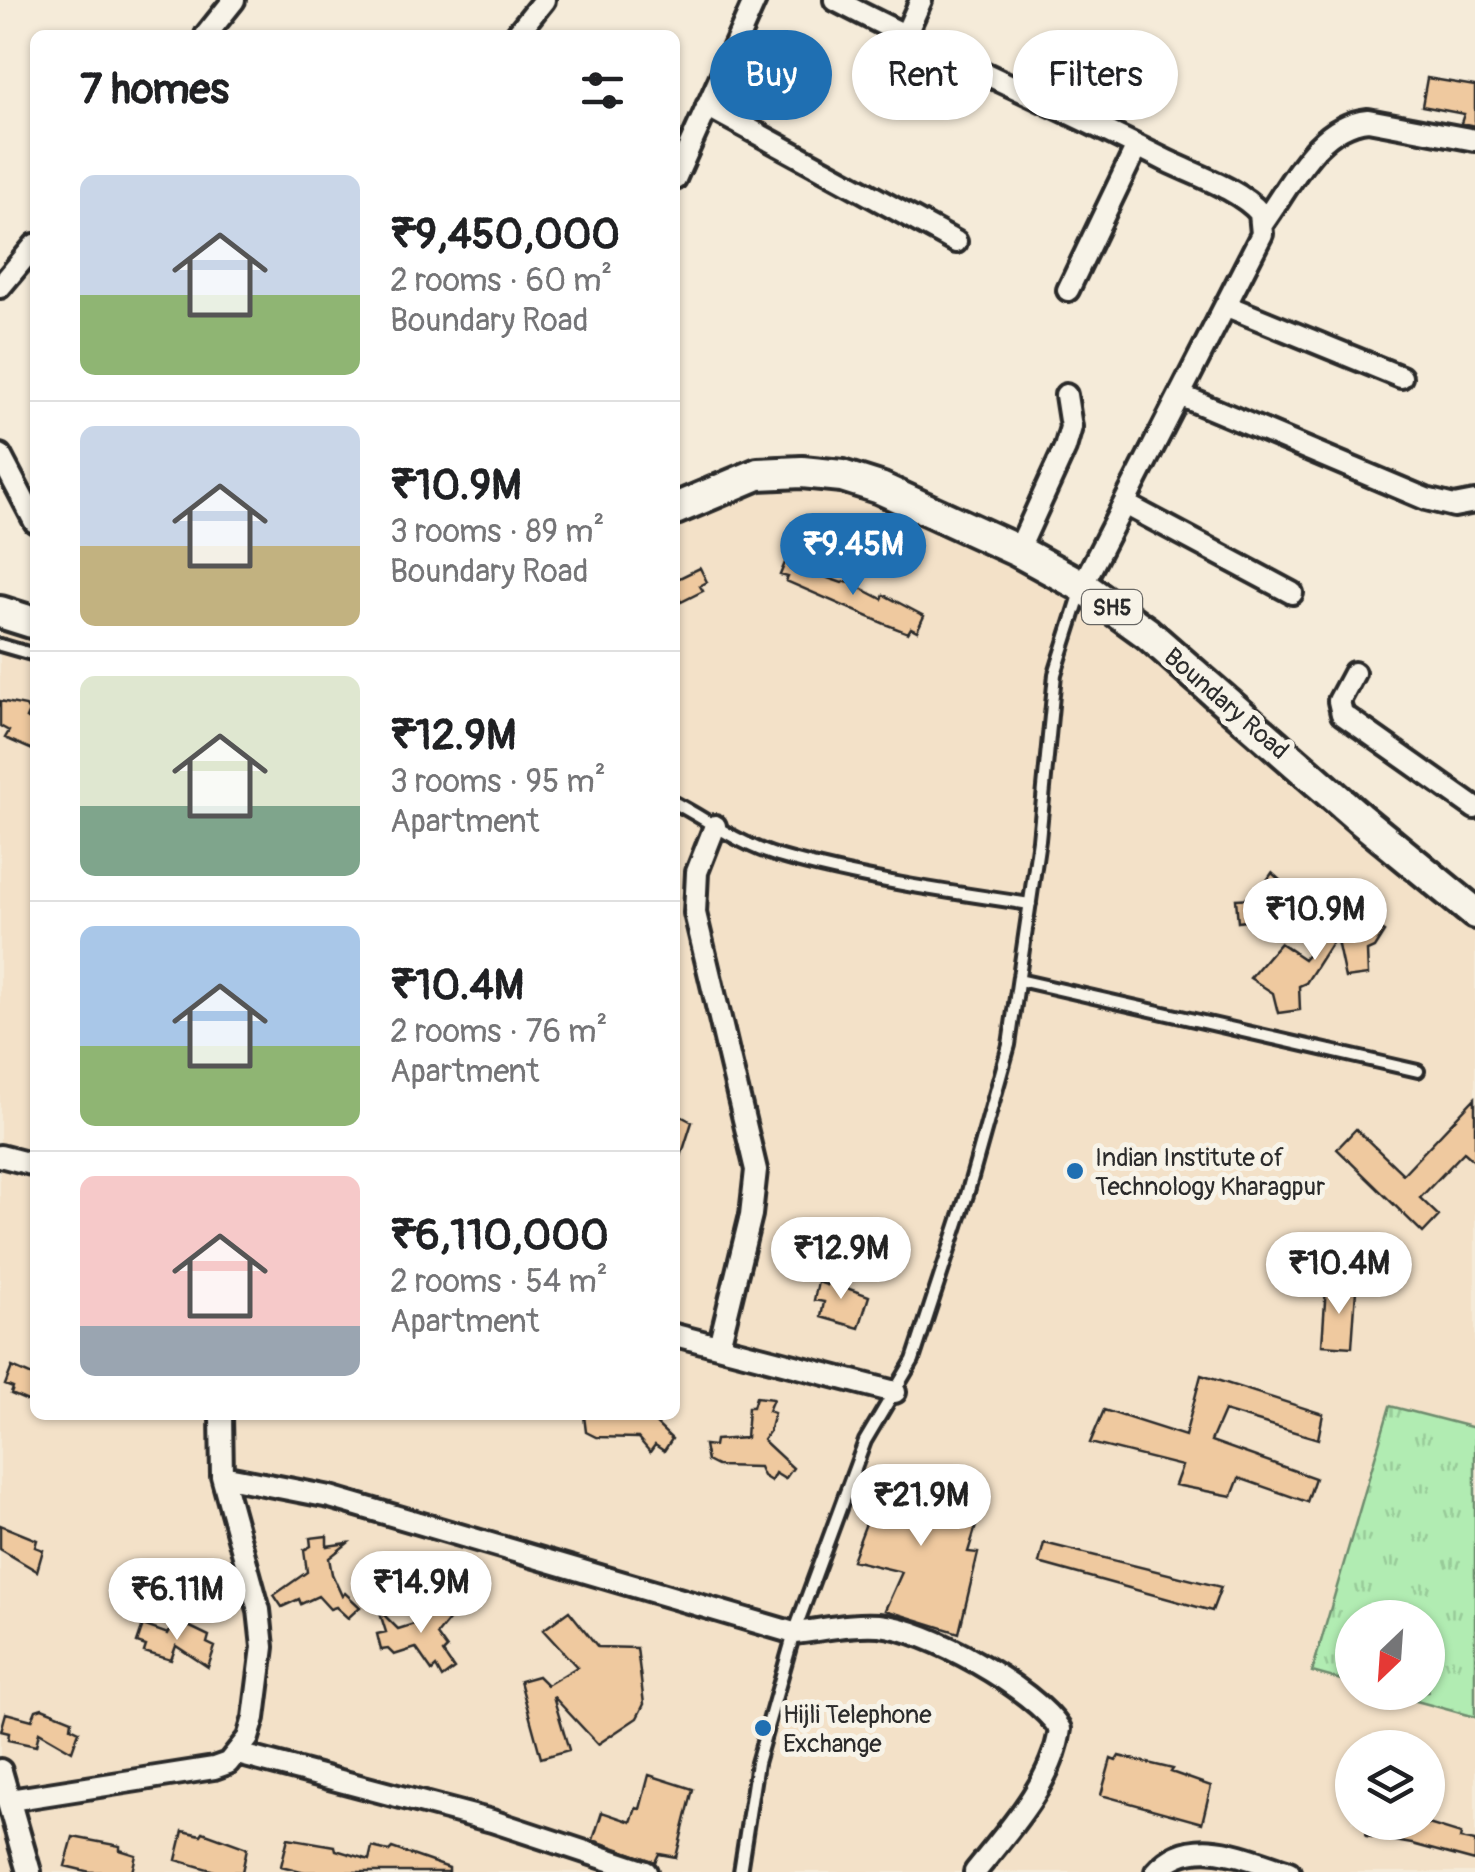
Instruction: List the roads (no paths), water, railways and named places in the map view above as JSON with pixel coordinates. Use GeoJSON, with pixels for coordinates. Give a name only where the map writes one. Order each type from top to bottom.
{"type":"FeatureCollection","features":[{"type":"Feature","properties":{"kind":"main road","name":"Boundary Road"},"geometry":{"type":"LineString","coordinates":[[680,507],[758,474],[802,472],[842,476],[880,488],[1018,551],[1082,586],[1147,632],[1359,818],[1475,913]]}},
{"type":"Feature","properties":{"kind":"main road"},"geometry":{"type":"LineString","coordinates":[[0,612],[30,621]]}},
{"type":"Feature","properties":{"kind":"street"},"geometry":{"type":"LineString","coordinates":[[210,30],[234,0]]}},
{"type":"Feature","properties":{"kind":"street"},"geometry":{"type":"LineString","coordinates":[[520,30],[544,0]]}},
{"type":"Feature","properties":{"kind":"street"},"geometry":{"type":"LineString","coordinates":[[680,168],[755,0]]}},
{"type":"Feature","properties":{"kind":"street"},"geometry":{"type":"LineString","coordinates":[[835,0],[893,30]]}},
{"type":"Feature","properties":{"kind":"street"},"geometry":{"type":"LineString","coordinates":[[908,30],[921,0]]}},
{"type":"Feature","properties":{"kind":"street"},"geometry":{"type":"LineString","coordinates":[[993,78],[1246,200],[1260,213],[1264,223]]}},
{"type":"Feature","properties":{"kind":"street"},"geometry":{"type":"LineString","coordinates":[[708,106],[956,242]]}},
{"type":"Feature","properties":{"kind":"street"},"geometry":{"type":"LineString","coordinates":[[1082,586],[1182,396],[1264,223],[1317,148],[1334,130],[1350,122],[1368,120],[1475,140]]}},
{"type":"Feature","properties":{"kind":"street"},"geometry":{"type":"LineString","coordinates":[[1068,290],[1137,146]]}},
{"type":"Feature","properties":{"kind":"street"},"geometry":{"type":"LineString","coordinates":[[0,288],[30,251]]}},
{"type":"Feature","properties":{"kind":"street"},"geometry":{"type":"LineString","coordinates":[[1227,306],[1401,377]]}},
{"type":"Feature","properties":{"kind":"street"},"geometry":{"type":"LineString","coordinates":[[1018,551],[1065,448],[1071,427],[1066,395]]}},
{"type":"Feature","properties":{"kind":"street"},"geometry":{"type":"LineString","coordinates":[[1182,396],[1426,499],[1454,506],[1475,502]]}},
{"type":"Feature","properties":{"kind":"street"},"geometry":{"type":"LineString","coordinates":[[0,455],[30,512]]}},
{"type":"Feature","properties":{"kind":"street"},"geometry":{"type":"LineString","coordinates":[[1126,504],[1292,593]]}},
{"type":"Feature","properties":{"kind":"street"},"geometry":{"type":"LineString","coordinates":[[1354,673],[1339,701],[1342,714],[1475,808]]}},
{"type":"Feature","properties":{"kind":"street"},"geometry":{"type":"LineString","coordinates":[[715,826],[698,872],[695,913],[756,1170],[752,1215],[719,1346]]}},
{"type":"Feature","properties":{"kind":"street"},"geometry":{"type":"LineString","coordinates":[[0,1156],[30,1164]]}},
{"type":"Feature","properties":{"kind":"street"},"geometry":{"type":"LineString","coordinates":[[680,1336],[895,1392]]}},
{"type":"Feature","properties":{"kind":"street"},"geometry":{"type":"LineString","coordinates":[[29,1872],[3,1782],[214,1768],[238,1754],[254,1718],[263,1629],[222,1476],[221,1420]]}},
{"type":"Feature","properties":{"kind":"street"},"geometry":{"type":"LineString","coordinates":[[222,1476],[330,1496],[794,1633],[855,1624],[906,1631],[960,1654],[1032,1698],[1060,1728],[1058,1745],[1016,1822],[975,1872]]}},
{"type":"Feature","properties":{"kind":"street"},"geometry":{"type":"LineString","coordinates":[[238,1754],[492,1820],[646,1872]]}},
{"type":"Feature","properties":{"kind":"street"},"geometry":{"type":"LineString","coordinates":[[1156,1872],[1180,1853],[1202,1850],[1222,1851],[1289,1872]]}},
{"type":"Feature","properties":{"kind":"lane"},"geometry":{"type":"LineString","coordinates":[[740,1872],[757,1763],[794,1633],[866,1441],[912,1360],[967,1194],[1009,1045],[1030,904],[1055,674],[1082,586]]}},
{"type":"Feature","properties":{"kind":"lane"},"geometry":{"type":"LineString","coordinates":[[0,645],[30,654]]}},
{"type":"Feature","properties":{"kind":"lane"},"geometry":{"type":"LineString","coordinates":[[680,806],[778,856],[937,890],[1030,904]]}},
{"type":"Feature","properties":{"kind":"lane"},"geometry":{"type":"LineString","coordinates":[[1019,980],[1418,1071]]}},
{"type":"Feature","properties":{"kind":"place","name":"Indian Institute of Technology Kharagpur"},"geometry":{"type":"Point","coordinates":[1075,1171]}},
{"type":"Feature","properties":{"kind":"place","name":"Hijli Telephone Exchange"},"geometry":{"type":"Point","coordinates":[763,1728]}}]}
